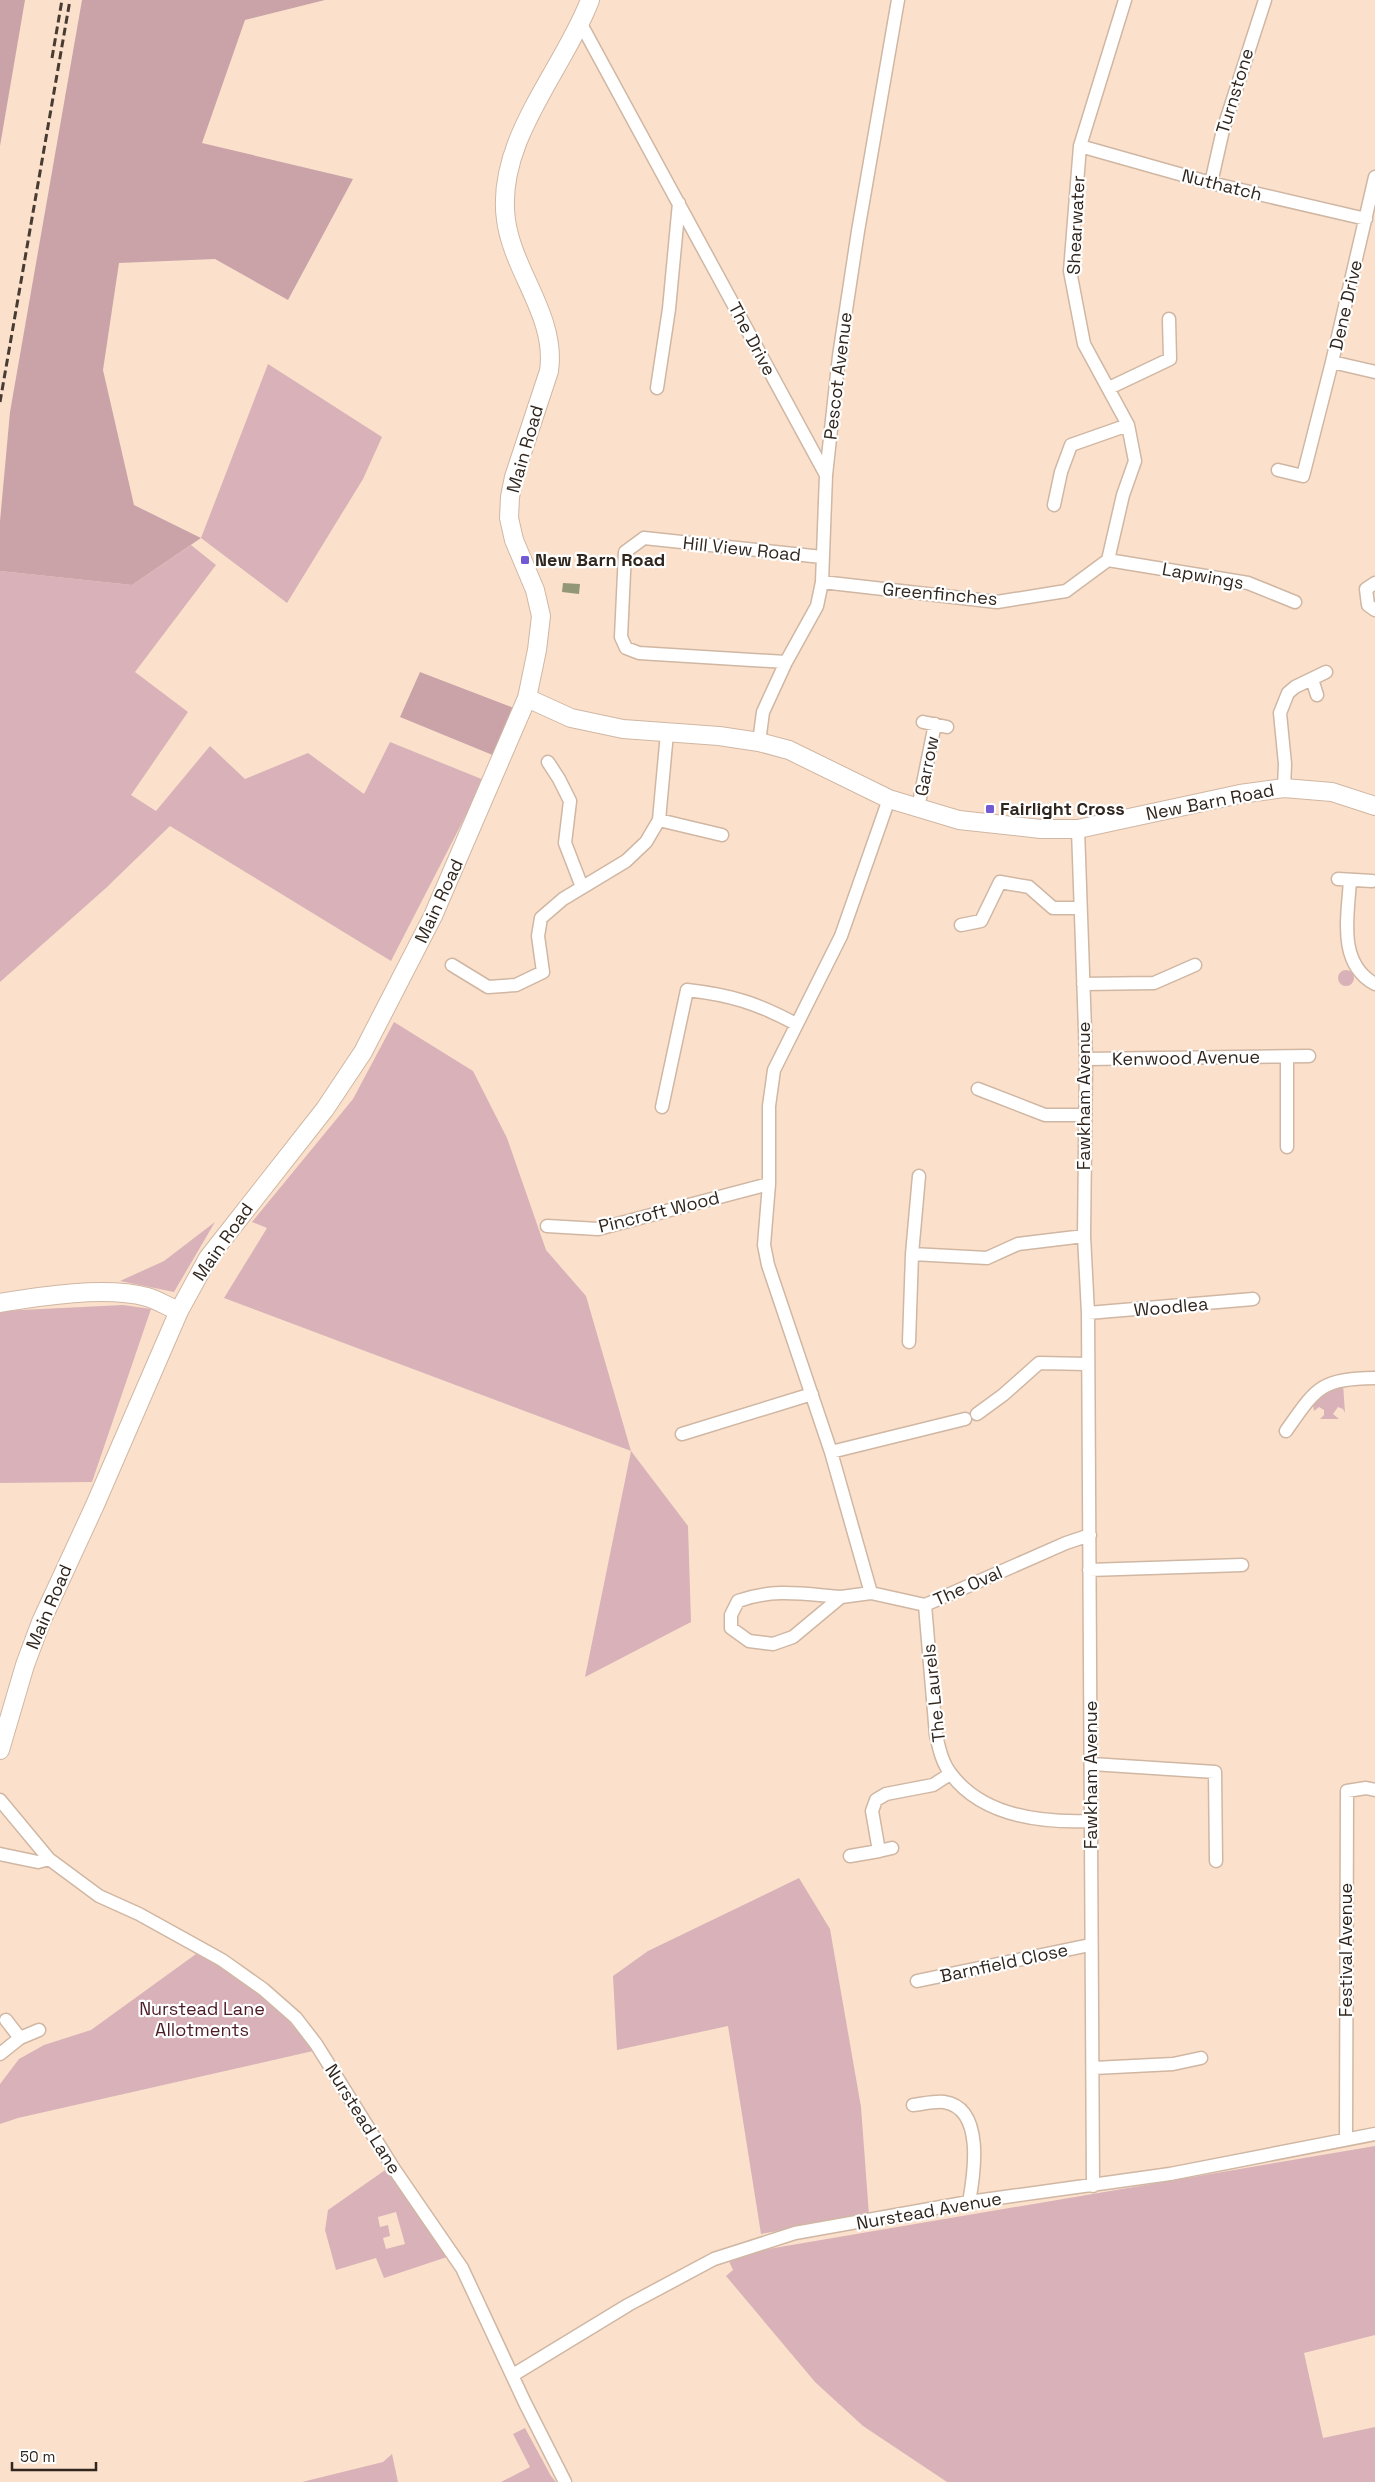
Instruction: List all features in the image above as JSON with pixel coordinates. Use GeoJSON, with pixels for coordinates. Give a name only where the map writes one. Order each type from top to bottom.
{"type":"FeatureCollection","features":[{"type":"Feature","properties":{"kind":"main road","name":"Main Road"},"geometry":{"type":"LineString","coordinates":[[0,1750],[25,1665],[41,1622],[95,1505],[178,1312],[208,1258],[325,1109],[363,1052],[433,916],[527,698],[538,650],[541,616],[536,590],[514,540],[509,518],[510,497],[514,476],[549,371],[551,358],[550,342],[540,312],[512,243],[506,221],[504,199],[507,170],[514,147],[581,24],[590,0]]}},
{"type":"Feature","properties":{"kind":"main road","name":"New Barn Road"},"geometry":{"type":"LineString","coordinates":[[527,698],[571,718],[623,729],[719,736],[759,742],[789,750],[889,799],[959,820],[1041,829],[1078,829],[1240,794],[1284,788],[1332,792],[1375,806]]}},
{"type":"Feature","properties":{"kind":"main road"},"geometry":{"type":"LineString","coordinates":[[0,1303],[28,1298],[124,1293],[148,1297],[178,1312]]}},
{"type":"Feature","properties":{"kind":"street","name":"Pescot Avenue"},"geometry":{"type":"LineString","coordinates":[[759,742],[763,712],[786,662],[817,606],[822,582],[826,475],[840,356],[858,231],[898,0]]}},
{"type":"Feature","properties":{"kind":"street","name":"Shearwater"},"geometry":{"type":"LineString","coordinates":[[1108,560],[1123,495],[1135,461],[1128,425],[1084,344],[1070,271],[1080,146],[1125,0]]}},
{"type":"Feature","properties":{"kind":"street","name":"Turnstone"},"geometry":{"type":"LineString","coordinates":[[1211,183],[1223,130],[1265,0]]}},
{"type":"Feature","properties":{"kind":"street","name":"The Drive"},"geometry":{"type":"LineString","coordinates":[[581,24],[826,475]]}},
{"type":"Feature","properties":{"kind":"street","name":"Nuthatch"},"geometry":{"type":"LineString","coordinates":[[1080,146],[1211,183],[1366,219]]}},
{"type":"Feature","properties":{"kind":"street","name":"Dene Drive"},"geometry":{"type":"LineString","coordinates":[[1278,470],[1303,476],[1332,362],[1375,177]]}},
{"type":"Feature","properties":{"kind":"street"},"geometry":{"type":"LineString","coordinates":[[657,388],[669,309],[678,203]]}},
{"type":"Feature","properties":{"kind":"street"},"geometry":{"type":"LineString","coordinates":[[1109,388],[1170,359],[1169,319]]}},
{"type":"Feature","properties":{"kind":"street","name":"Dene Drive"},"geometry":{"type":"LineString","coordinates":[[1332,362],[1375,372]]}},
{"type":"Feature","properties":{"kind":"street"},"geometry":{"type":"LineString","coordinates":[[1054,505],[1071,445],[1128,425]]}},
{"type":"Feature","properties":{"kind":"street","name":"Hill View Road"},"geometry":{"type":"LineString","coordinates":[[786,662],[639,653],[626,648],[621,637],[625,552],[644,538],[822,557]]}},
{"type":"Feature","properties":{"kind":"street","name":"Greenfinches"},"geometry":{"type":"LineString","coordinates":[[822,582],[997,602],[1066,591],[1108,560]]}},
{"type":"Feature","properties":{"kind":"street","name":"Lapwings"},"geometry":{"type":"LineString","coordinates":[[1108,560],[1248,583],[1295,602]]}},
{"type":"Feature","properties":{"kind":"street"},"geometry":{"type":"LineString","coordinates":[[1375,583],[1366,588],[1368,605],[1375,610]]}},
{"type":"Feature","properties":{"kind":"street"},"geometry":{"type":"LineString","coordinates":[[1284,788],[1285,764],[1280,713],[1288,693],[1326,672]]}},
{"type":"Feature","properties":{"kind":"street"},"geometry":{"type":"LineString","coordinates":[[1312,679],[1317,695]]}},
{"type":"Feature","properties":{"kind":"street","name":"Garrow"},"geometry":{"type":"LineString","coordinates":[[918,808],[935,724]]}},
{"type":"Feature","properties":{"kind":"street"},"geometry":{"type":"LineString","coordinates":[[452,966],[488,987],[516,985],[543,972],[538,936],[541,918],[582,886],[626,861],[646,842],[659,820],[667,733]]}},
{"type":"Feature","properties":{"kind":"street"},"geometry":{"type":"LineString","coordinates":[[548,762],[560,779],[570,801],[565,843],[582,886]]}},
{"type":"Feature","properties":{"kind":"street"},"geometry":{"type":"LineString","coordinates":[[871,1593],[831,1452],[768,1265],[764,1245],[769,1184],[768,1106],[774,1070],[841,936],[889,799]]}},
{"type":"Feature","properties":{"kind":"street"},"geometry":{"type":"LineString","coordinates":[[659,820],[722,835]]}},
{"type":"Feature","properties":{"kind":"street","name":"Fawkham Avenue"},"geometry":{"type":"LineString","coordinates":[[1078,829],[1086,1059],[1084,1236],[1088,1313],[1092,1764],[1090,1945],[1094,2068],[1093,2186]]}},
{"type":"Feature","properties":{"kind":"street"},"geometry":{"type":"LineString","coordinates":[[1372,881],[1344,879],[1348,949],[1361,973],[1375,984]]}},
{"type":"Feature","properties":{"kind":"street"},"geometry":{"type":"LineString","coordinates":[[961,925],[981,921],[1000,882],[1029,887],[1053,908],[1080,908]]}},
{"type":"Feature","properties":{"kind":"street"},"geometry":{"type":"LineString","coordinates":[[1083,984],[1154,982],[1195,965]]}},
{"type":"Feature","properties":{"kind":"street"},"geometry":{"type":"LineString","coordinates":[[662,1107],[687,990],[724,994],[753,1003],[796,1024]]}},
{"type":"Feature","properties":{"kind":"street","name":"Kenwood Avenue"},"geometry":{"type":"LineString","coordinates":[[1086,1059],[1309,1056]]}},
{"type":"Feature","properties":{"kind":"street","name":"Kenwood Avenue"},"geometry":{"type":"LineString","coordinates":[[1287,1057],[1287,1147]]}},
{"type":"Feature","properties":{"kind":"street"},"geometry":{"type":"LineString","coordinates":[[978,1089],[1045,1114],[1084,1115]]}},
{"type":"Feature","properties":{"kind":"street"},"geometry":{"type":"LineString","coordinates":[[910,1342],[912,1254],[918,1176]]}},
{"type":"Feature","properties":{"kind":"street","name":"Pincroft Wood"},"geometry":{"type":"LineString","coordinates":[[547,1226],[598,1230],[769,1184]]}},
{"type":"Feature","properties":{"kind":"street"},"geometry":{"type":"LineString","coordinates":[[912,1254],[987,1258],[1018,1244],[1084,1236]]}},
{"type":"Feature","properties":{"kind":"street","name":"Woodlea"},"geometry":{"type":"LineString","coordinates":[[1088,1313],[1253,1299]]}},
{"type":"Feature","properties":{"kind":"street"},"geometry":{"type":"LineString","coordinates":[[831,1452],[971,1416],[1003,1395],[1039,1363],[1087,1364]]}},
{"type":"Feature","properties":{"kind":"street"},"geometry":{"type":"LineString","coordinates":[[1286,1431],[1312,1397],[1328,1384],[1342,1379],[1375,1378]]}},
{"type":"Feature","properties":{"kind":"street"},"geometry":{"type":"LineString","coordinates":[[682,1434],[812,1394]]}},
{"type":"Feature","properties":{"kind":"street","name":"The Oval"},"geometry":{"type":"LineString","coordinates":[[841,1598],[793,1637],[773,1644],[750,1641],[731,1628],[731,1615],[738,1601],[758,1594],[780,1592],[841,1598],[871,1593],[925,1605],[1090,1534]]}},
{"type":"Feature","properties":{"kind":"street"},"geometry":{"type":"LineString","coordinates":[[1089,1570],[1242,1565]]}},
{"type":"Feature","properties":{"kind":"street","name":"The Laurels"},"geometry":{"type":"LineString","coordinates":[[925,1605],[936,1735],[941,1754],[950,1774],[965,1790],[1002,1810],[1042,1821],[1091,1821]]}},
{"type":"Feature","properties":{"kind":"street"},"geometry":{"type":"LineString","coordinates":[[1092,1764],[1215,1772],[1216,1861]]}},
{"type":"Feature","properties":{"kind":"street"},"geometry":{"type":"LineString","coordinates":[[850,1856],[885,1849],[872,1811],[876,1800],[886,1794],[933,1785],[950,1774]]}},
{"type":"Feature","properties":{"kind":"street","name":"Festival Avenue"},"geometry":{"type":"LineString","coordinates":[[1346,2138],[1347,1790],[1366,1788],[1375,1790]]}},
{"type":"Feature","properties":{"kind":"street","name":"Nurstead Lane"},"geometry":{"type":"LineString","coordinates":[[0,1800],[49,1859],[99,1896],[139,1914],[222,1960],[263,1989],[296,2018],[316,2044],[394,2169],[462,2268],[565,2482]]}},
{"type":"Feature","properties":{"kind":"street"},"geometry":{"type":"LineString","coordinates":[[0,1854],[38,1862],[49,1859]]}},
{"type":"Feature","properties":{"kind":"street","name":"Barnfield Close"},"geometry":{"type":"LineString","coordinates":[[917,1980],[1090,1945]]}},
{"type":"Feature","properties":{"kind":"street"},"geometry":{"type":"LineString","coordinates":[[6,2020],[20,2038]]}},
{"type":"Feature","properties":{"kind":"street"},"geometry":{"type":"LineString","coordinates":[[0,2054],[20,2038],[39,2030]]}},
{"type":"Feature","properties":{"kind":"street"},"geometry":{"type":"LineString","coordinates":[[1094,2068],[1173,2064],[1201,2058]]}},
{"type":"Feature","properties":{"kind":"street"},"geometry":{"type":"LineString","coordinates":[[913,2104],[945,2102],[960,2110],[972,2126],[975,2169],[969,2202]]}},
{"type":"Feature","properties":{"kind":"street","name":"Nurstead Avenue"},"geometry":{"type":"LineString","coordinates":[[513,2375],[628,2304],[729,2253],[745,2250],[795,2233],[969,2202],[1170,2174],[1346,2138],[1375,2134]]}},
{"type":"Feature","properties":{"kind":"green space"},"geometry":{"type":"Polygon","coordinates":[[[268,364],[382,437],[363,479],[287,603],[201,538],[268,364]]]}},
{"type":"Feature","properties":{"kind":"green space"},"geometry":{"type":"Polygon","coordinates":[[[191,545],[216,565],[135,672],[188,712],[131,795],[156,811],[210,746],[245,779],[308,753],[364,794],[390,742],[484,780],[391,961],[170,826],[106,888],[0,982],[0,571],[132,585],[191,545]]]}},
{"type":"Feature","properties":{"kind":"green space"},"geometry":{"type":"Polygon","coordinates":[[[1346,970],[1352,972],[1354,978],[1352,984],[1346,986],[1340,984],[1338,978],[1340,972],[1346,970]]]}},
{"type":"Feature","properties":{"kind":"green space"},"geometry":{"type":"Polygon","coordinates":[[[394,1022],[473,1071],[507,1138],[546,1250],[586,1296],[631,1451],[224,1298],[267,1228],[252,1222],[353,1099],[394,1022]]]}},
{"type":"Feature","properties":{"kind":"green space"},"geometry":{"type":"Polygon","coordinates":[[[215,1222],[174,1292],[120,1281],[164,1261],[215,1222]]]}},
{"type":"Feature","properties":{"kind":"green space"},"geometry":{"type":"Polygon","coordinates":[[[123,1305],[151,1309],[92,1482],[0,1483],[0,1311],[123,1305]]]}},
{"type":"Feature","properties":{"kind":"green space"},"geometry":{"type":"Polygon","coordinates":[[[1343,1384],[1345,1413],[1343,1409],[1338,1407],[1333,1414],[1339,1419],[1320,1419],[1324,1415],[1324,1410],[1319,1407],[1314,1411],[1313,1405],[1321,1394],[1343,1384]]]}},
{"type":"Feature","properties":{"kind":"green space"},"geometry":{"type":"Polygon","coordinates":[[[631,1451],[688,1526],[691,1622],[585,1677],[631,1451]]]}},
{"type":"Feature","properties":{"kind":"green space"},"geometry":{"type":"Polygon","coordinates":[[[799,1878],[830,1929],[861,2107],[869,2215],[761,2234],[728,2026],[617,2050],[613,1976],[648,1951],[799,1878]]]}},
{"type":"Feature","properties":{"kind":"green space","name":"Nurstead Lane Allotments"},"geometry":{"type":"Polygon","coordinates":[[[196,1954],[230,1972],[261,1995],[289,2021],[313,2051],[18,2118],[0,2124],[0,2084],[19,2059],[44,2045],[91,2030],[196,1954]]]}},
{"type":"Feature","properties":{"kind":"green space"},"geometry":{"type":"Polygon","coordinates":[[[1375,2146],[1375,2335],[1304,2353],[1323,2438],[1375,2427],[1375,2482],[947,2482],[863,2426],[815,2382],[726,2276],[733,2270],[728,2259],[768,2249],[1375,2146]]]}},
{"type":"Feature","properties":{"kind":"green space"},"geometry":{"type":"Polygon","coordinates":[[[388,2168],[447,2257],[384,2278],[376,2258],[336,2270],[325,2230],[328,2210],[388,2168]],[[396,2212],[378,2217],[380,2227],[388,2225],[390,2236],[383,2238],[386,2249],[405,2244],[396,2212]]]}},
{"type":"Feature","properties":{"kind":"green space"},"geometry":{"type":"Polygon","coordinates":[[[525,2428],[556,2482],[501,2482],[530,2467],[513,2434],[525,2428]]]}},
{"type":"Feature","properties":{"kind":"green space"},"geometry":{"type":"Polygon","coordinates":[[[392,2454],[398,2482],[302,2482],[383,2462],[392,2454]]]}},
{"type":"Feature","properties":{"kind":"shaded area"},"geometry":{"type":"Polygon","coordinates":[[[0,0],[25,0],[0,146],[0,0]]]}},
{"type":"Feature","properties":{"kind":"shaded area"},"geometry":{"type":"Polygon","coordinates":[[[82,0],[325,0],[245,20],[202,143],[353,179],[288,300],[215,259],[119,263],[103,370],[134,505],[201,538],[132,585],[0,571],[0,521],[10,412],[82,0]]]}},
{"type":"Feature","properties":{"kind":"shaded area"},"geometry":{"type":"Polygon","coordinates":[[[563,583],[580,584],[579,594],[562,592],[563,583]]]}},
{"type":"Feature","properties":{"kind":"shaded area"},"geometry":{"type":"Polygon","coordinates":[[[420,672],[514,708],[495,756],[400,717],[420,672]]]}},
{"type":"Feature","properties":{"kind":"railway"},"geometry":{"type":"LineString","coordinates":[[52,58],[62,0]]}},
{"type":"Feature","properties":{"kind":"railway"},"geometry":{"type":"LineString","coordinates":[[0,402],[70,0]]}},
{"type":"Feature","properties":{"kind":"place","name":"New Barn Road"},"geometry":{"type":"Point","coordinates":[525,560]}},
{"type":"Feature","properties":{"kind":"place","name":"Fairlight Cross"},"geometry":{"type":"Point","coordinates":[990,809]}}]}
